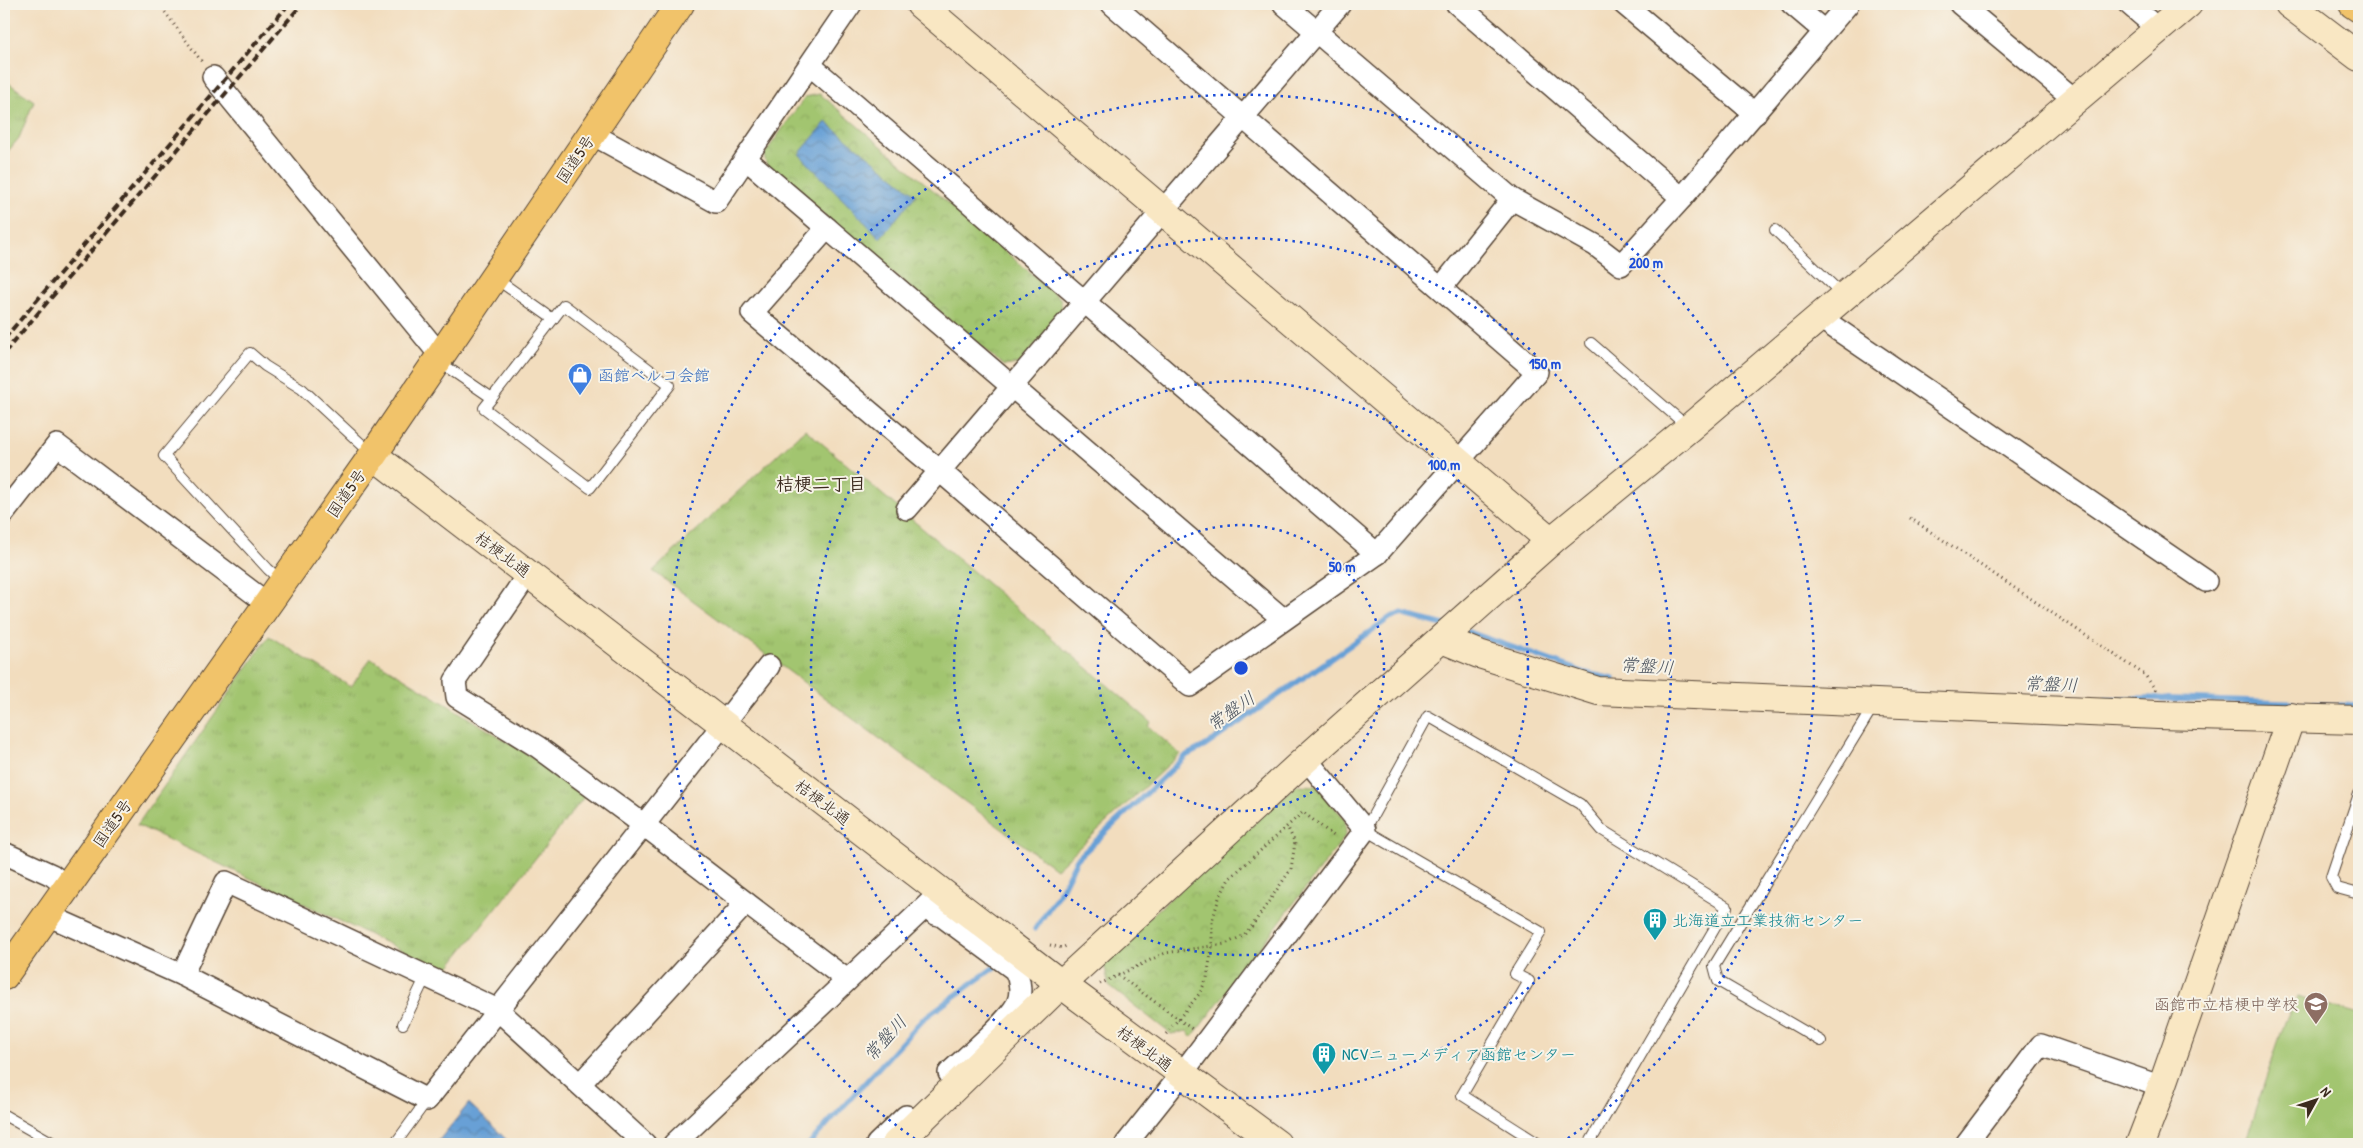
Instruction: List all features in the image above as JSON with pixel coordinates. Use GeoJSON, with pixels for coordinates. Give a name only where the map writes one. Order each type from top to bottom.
{"type":"FeatureCollection","features":[{"type":"Feature","properties":{"kind":"highway","name":"国道5号"},"geometry":{"type":"LineString","coordinates":[[4,976],[373,455],[680,4]]}},
{"type":"Feature","properties":{"kind":"highway"},"geometry":{"type":"LineString","coordinates":[[2353,4],[2359,8]]}},
{"type":"Feature","properties":{"kind":"street"},"geometry":{"type":"LineString","coordinates":[[592,134],[716,202],[851,4]]}},
{"type":"Feature","properties":{"kind":"street"},"geometry":{"type":"LineString","coordinates":[[920,4],[1551,541]]}},
{"type":"Feature","properties":{"kind":"street"},"geometry":{"type":"LineString","coordinates":[[827,228],[752,313],[940,471],[1190,686],[1378,554],[1536,372],[1112,4]]}},
{"type":"Feature","properties":{"kind":"street"},"geometry":{"type":"LineString","coordinates":[[1284,4],[1512,199],[1595,245],[1621,265],[1682,198],[1848,4]]}},
{"type":"Feature","properties":{"kind":"street"},"geometry":{"type":"LineString","coordinates":[[907,509],[1340,4]]}},
{"type":"Feature","properties":{"kind":"street"},"geometry":{"type":"LineString","coordinates":[[1458,4],[1682,198]]}},
{"type":"Feature","properties":{"kind":"street"},"geometry":{"type":"LineString","coordinates":[[1624,4],[1755,114]]}},
{"type":"Feature","properties":{"kind":"street"},"geometry":{"type":"LineString","coordinates":[[1792,4],[1824,31]]}},
{"type":"Feature","properties":{"kind":"street"},"geometry":{"type":"LineString","coordinates":[[1960,4],[2074,98]]}},
{"type":"Feature","properties":{"kind":"street"},"geometry":{"type":"LineString","coordinates":[[2129,4],[2158,29]]}},
{"type":"Feature","properties":{"kind":"street"},"geometry":{"type":"LineString","coordinates":[[896,1144],[1061,984],[1306,759],[1551,541],[1688,428],[2074,98],[2188,4]]}},
{"type":"Feature","properties":{"kind":"street"},"geometry":{"type":"LineString","coordinates":[[2289,4],[2359,57]]}},
{"type":"Feature","properties":{"kind":"street"},"geometry":{"type":"LineString","coordinates":[[810,65],[1378,554]]}},
{"type":"Feature","properties":{"kind":"street"},"geometry":{"type":"LineString","coordinates":[[213,77],[439,358]]}},
{"type":"Feature","properties":{"kind":"street"},"geometry":{"type":"LineString","coordinates":[[746,159],[1283,619]]}},
{"type":"Feature","properties":{"kind":"street"},"geometry":{"type":"LineString","coordinates":[[1441,288],[1512,199]]}},
{"type":"Feature","properties":{"kind":"street"},"geometry":{"type":"LineString","coordinates":[[1819,317],[2206,581]]}},
{"type":"Feature","properties":{"kind":"street"},"geometry":{"type":"LineString","coordinates":[[4,513],[57,445],[275,593]]}},
{"type":"Feature","properties":{"kind":"street","name":"桔梗北通"},"geometry":{"type":"LineString","coordinates":[[373,455],[529,573],[723,725],[938,903],[1061,984],[1181,1075],[1277,1144]]}},
{"type":"Feature","properties":{"kind":"street"},"geometry":{"type":"LineString","coordinates":[[529,573],[455,681],[457,697],[538,747],[644,825],[847,980]]}},
{"type":"Feature","properties":{"kind":"street"},"geometry":{"type":"LineString","coordinates":[[1452,630],[1479,654],[1598,691],[2158,715],[2359,720]]}},
{"type":"Feature","properties":{"kind":"street"},"geometry":{"type":"LineString","coordinates":[[47,915],[182,975],[427,1100],[769,666]]}},
{"type":"Feature","properties":{"kind":"street"},"geometry":{"type":"LineString","coordinates":[[2140,1144],[2162,1087],[2291,717]]}},
{"type":"Feature","properties":{"kind":"street"},"geometry":{"type":"LineString","coordinates":[[1126,1144],[1181,1075],[1365,830],[1306,759]]}},
{"type":"Feature","properties":{"kind":"street"},"geometry":{"type":"LineString","coordinates":[[4,853],[52,876],[67,887]]}},
{"type":"Feature","properties":{"kind":"street"},"geometry":{"type":"LineString","coordinates":[[182,975],[226,882],[498,1010],[645,1144]]}},
{"type":"Feature","properties":{"kind":"street"},"geometry":{"type":"LineString","coordinates":[[580,1084],[746,903]]}},
{"type":"Feature","properties":{"kind":"street"},"geometry":{"type":"LineString","coordinates":[[674,1144],[847,980],[938,903],[942,916],[1015,970],[1020,990],[1018,1002],[1010,1014],[876,1144]]}},
{"type":"Feature","properties":{"kind":"street"},"geometry":{"type":"LineString","coordinates":[[1966,1144],[2041,1045],[2162,1087]]}},
{"type":"Feature","properties":{"kind":"lane"},"geometry":{"type":"LineString","coordinates":[[1775,230],[1844,296]]}},
{"type":"Feature","properties":{"kind":"lane"},"geometry":{"type":"LineString","coordinates":[[494,277],[553,319]]}},
{"type":"Feature","properties":{"kind":"lane"},"geometry":{"type":"LineString","coordinates":[[564,305],[670,385],[590,488],[484,408],[492,398],[564,305]]}},
{"type":"Feature","properties":{"kind":"lane"},"geometry":{"type":"LineString","coordinates":[[1591,343],[1688,428]]}},
{"type":"Feature","properties":{"kind":"lane"},"geometry":{"type":"LineString","coordinates":[[275,593],[268,569],[164,456],[250,353],[265,366],[302,389],[373,455]]}},
{"type":"Feature","properties":{"kind":"lane"},"geometry":{"type":"LineString","coordinates":[[439,358],[492,398]]}},
{"type":"Feature","properties":{"kind":"lane"},"geometry":{"type":"LineString","coordinates":[[1821,1041],[1718,981],[1714,966],[1876,702]]}},
{"type":"Feature","properties":{"kind":"lane"},"geometry":{"type":"LineString","coordinates":[[1539,1144],[1462,1095],[1529,981],[1516,974],[1541,932],[1365,830],[1428,716],[1580,804],[1602,830],[1727,907],[1589,1144]]}},
{"type":"Feature","properties":{"kind":"lane"},"geometry":{"type":"LineString","coordinates":[[2359,794],[2331,877],[2337,888],[2359,894]]}},
{"type":"Feature","properties":{"kind":"lane"},"geometry":{"type":"LineString","coordinates":[[403,1024],[426,976]]}},
{"type":"Feature","properties":{"kind":"lane"},"geometry":{"type":"LineString","coordinates":[[395,1144],[427,1100]]}},
{"type":"Feature","properties":{"kind":"lane"},"geometry":{"type":"LineString","coordinates":[[4,1115],[55,1144]]}},
{"type":"Feature","properties":{"kind":"path"},"geometry":{"type":"LineString","coordinates":[[159,4],[213,77]]}},
{"type":"Feature","properties":{"kind":"path"},"geometry":{"type":"LineString","coordinates":[[1910,518],[2145,675],[2157,689]]}},
{"type":"Feature","properties":{"kind":"path"},"geometry":{"type":"LineString","coordinates":[[1166,1034],[1177,1018],[1200,993],[1207,978],[1212,946],[1212,921],[1219,898],[1229,879],[1303,812],[1336,838],[1330,846]]}},
{"type":"Feature","properties":{"kind":"path"},"geometry":{"type":"LineString","coordinates":[[1105,988],[1100,984],[1165,953],[1225,944],[1243,936],[1291,869],[1295,843],[1287,826]]}},
{"type":"Feature","properties":{"kind":"path"},"geometry":{"type":"LineString","coordinates":[[1118,975],[1194,1030]]}},
{"type":"Feature","properties":{"kind":"path"},"geometry":{"type":"LineString","coordinates":[[1190,1035],[1199,1022]]}},
{"type":"Feature","properties":{"kind":"path"},"geometry":{"type":"LineString","coordinates":[[1160,1029],[1170,1037]]}},
{"type":"Feature","properties":{"kind":"green space"},"geometry":{"type":"Polygon","coordinates":[[[4,80],[34,101],[19,138],[4,156],[4,80]]]}},
{"type":"Feature","properties":{"kind":"green space"},"geometry":{"type":"Polygon","coordinates":[[[820,94],[1060,298],[1063,313],[1019,364],[1004,366],[767,167],[764,155],[805,97],[820,94]]]}},
{"type":"Feature","properties":{"kind":"green space"},"geometry":{"type":"Polygon","coordinates":[[[805,429],[1151,722],[1148,726],[1180,754],[1056,869],[653,571],[805,429]]]}},
{"type":"Feature","properties":{"kind":"green space"},"geometry":{"type":"Polygon","coordinates":[[[269,636],[351,687],[371,658],[532,757],[585,796],[446,971],[137,825],[269,636]]]}},
{"type":"Feature","properties":{"kind":"green space"},"geometry":{"type":"Polygon","coordinates":[[[1297,785],[1317,786],[1345,820],[1346,835],[1192,1037],[1187,1031],[1171,1034],[1109,986],[1103,959],[1297,785]]]}},
{"type":"Feature","properties":{"kind":"green space"},"geometry":{"type":"Polygon","coordinates":[[[2298,996],[2359,1014],[2359,1144],[2244,1144],[2285,1021],[2298,996]]]}},
{"type":"Feature","properties":{"kind":"water"},"geometry":{"type":"Polygon","coordinates":[[[826,122],[916,195],[880,238],[799,154],[826,122]]]}},
{"type":"Feature","properties":{"kind":"water"},"geometry":{"type":"Polygon","coordinates":[[[469,1103],[511,1144],[436,1144],[469,1103]]]}},
{"type":"Feature","properties":{"kind":"waterway","name":"常盤川"},"geometry":{"type":"LineString","coordinates":[[1035,929],[1063,887],[1077,859],[1187,755],[1205,746],[1391,617],[1401,614],[1444,625]]}},
{"type":"Feature","properties":{"kind":"waterway","name":"常盤川"},"geometry":{"type":"LineString","coordinates":[[1463,630],[1586,673],[1613,679]]}},
{"type":"Feature","properties":{"kind":"waterway","name":"常盤川"},"geometry":{"type":"LineString","coordinates":[[2107,699],[2146,698],[2359,706]]}},
{"type":"Feature","properties":{"kind":"waterway","name":"常盤川"},"geometry":{"type":"LineString","coordinates":[[809,1144],[923,1019],[996,966]]}},
{"type":"Feature","properties":{"kind":"railway"},"geometry":{"type":"LineString","coordinates":[[4,339],[289,4]]}},
{"type":"Feature","properties":{"kind":"railway"},"geometry":{"type":"LineString","coordinates":[[4,353],[302,4]]}},
{"type":"Feature","properties":{"kind":"place","name":"函館ベルコ会館"},"geometry":{"type":"Point","coordinates":[580,396]}},
{"type":"Feature","properties":{"kind":"place","name":"北海道立工業技術センター"},"geometry":{"type":"Point","coordinates":[1655,941]}},
{"type":"Feature","properties":{"kind":"place","name":"函館市立桔梗中学校"},"geometry":{"type":"Point","coordinates":[2316,1025]}},
{"type":"Feature","properties":{"kind":"place","name":"NCVニューメディア函館センター"},"geometry":{"type":"Point","coordinates":[1324,1075]}},
{"type":"Feature","properties":{"kind":"district","name":"桔梗二丁目"},"geometry":{"type":"Point","coordinates":[821,483]}}]}
